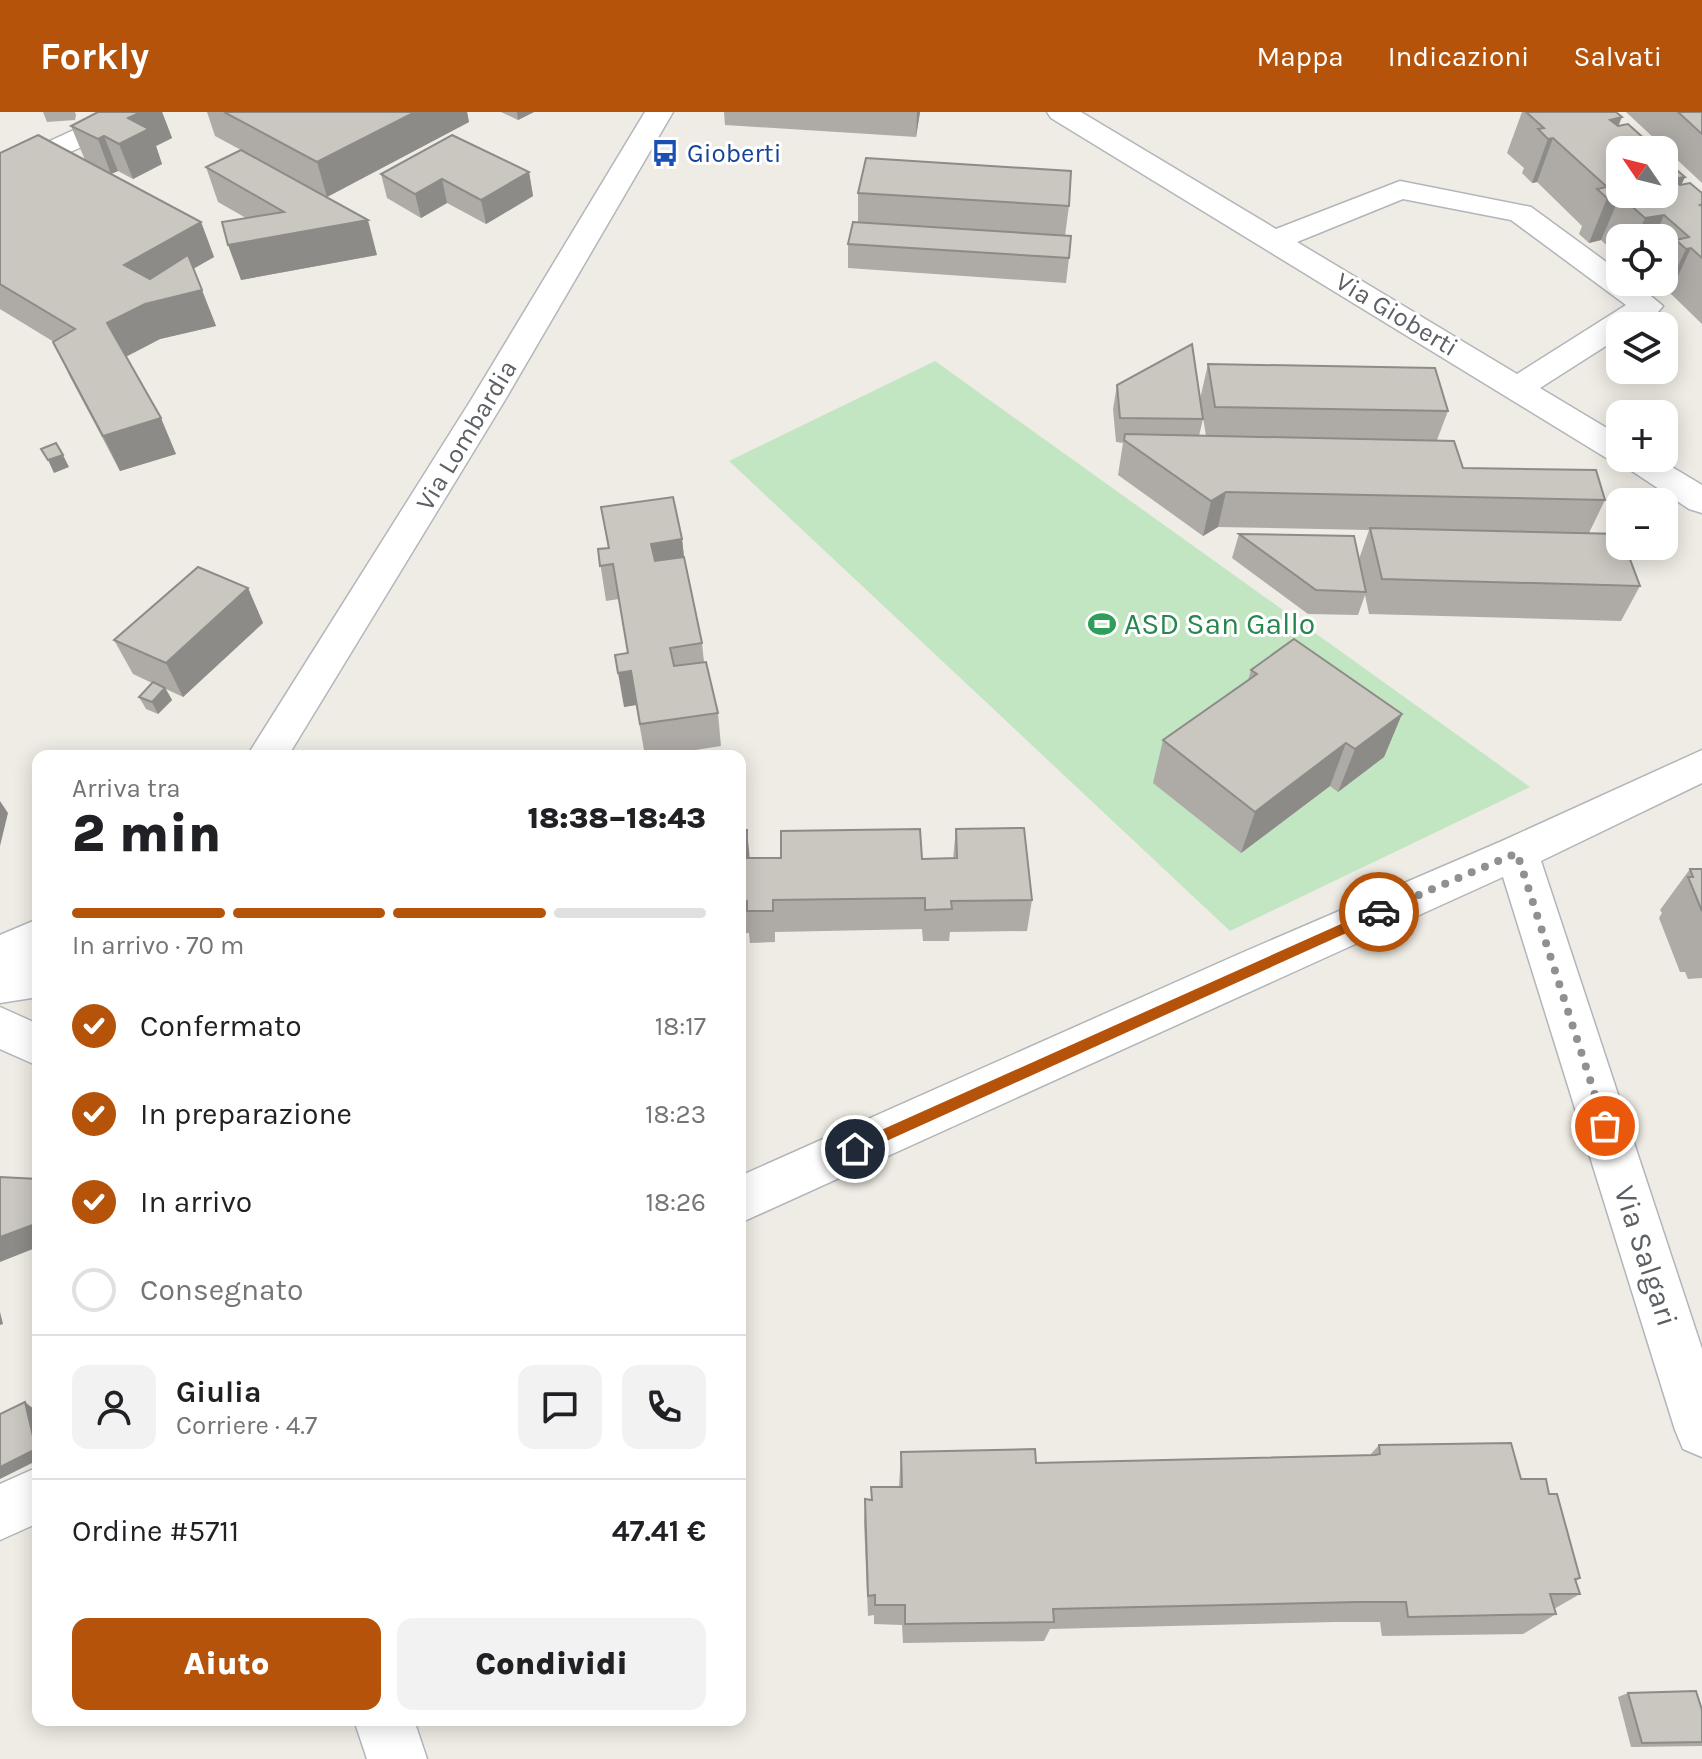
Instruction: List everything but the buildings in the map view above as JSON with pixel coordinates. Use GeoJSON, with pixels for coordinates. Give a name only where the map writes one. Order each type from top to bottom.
{"type":"FeatureCollection","features":[{"type":"Feature","properties":{"kind":"street"},"geometry":{"type":"LineString","coordinates":[[0,175],[135,112]]}},
{"type":"Feature","properties":{"kind":"street","name":"Via Lombardia"},"geometry":{"type":"LineString","coordinates":[[271,750],[488,400],[659,112]]}},
{"type":"Feature","properties":{"kind":"street","name":"Via Gioberti"},"geometry":{"type":"LineString","coordinates":[[1061,112],[1606,442]]}},
{"type":"Feature","properties":{"kind":"street"},"geometry":{"type":"LineString","coordinates":[[1276,240],[1400,190],[1520,213],[1647,306],[1517,388]]}},
{"type":"Feature","properties":{"kind":"street"},"geometry":{"type":"LineString","coordinates":[[1655,472],[1702,501]]}},
{"type":"Feature","properties":{"kind":"street"},"geometry":{"type":"LineString","coordinates":[[746,1197],[1255,967],[1517,853],[1702,765]]}},
{"type":"Feature","properties":{"kind":"street","name":"Via Salgari"},"geometry":{"type":"LineString","coordinates":[[1517,853],[1702,1430]]}},
{"type":"Feature","properties":{"kind":"street"},"geometry":{"type":"LineString","coordinates":[[0,956],[32,940]]}},
{"type":"Feature","properties":{"kind":"street"},"geometry":{"type":"LineString","coordinates":[[0,984],[32,979]]}},
{"type":"Feature","properties":{"kind":"street"},"geometry":{"type":"LineString","coordinates":[[0,1027],[32,1043]]}},
{"type":"Feature","properties":{"kind":"street"},"geometry":{"type":"LineString","coordinates":[[0,1512],[32,1498]]}},
{"type":"Feature","properties":{"kind":"street"},"geometry":{"type":"LineString","coordinates":[[386,1726],[397,1759]]}},
{"type":"Feature","properties":{"kind":"green space","name":"ASD San Gallo"},"geometry":{"type":"Polygon","coordinates":[[[935,361],[1530,787],[1230,931],[729,461],[935,361]]]}},
{"type":"Feature","properties":{"kind":"way so far"},"geometry":{"type":"LineString","coordinates":[[1379,912],[1517,853],[1605,1126]]}},
{"type":"Feature","properties":{"kind":"place","name":"Gioberti"},"geometry":{"type":"Point","coordinates":[665,153]}},
{"type":"Feature","properties":{"kind":"place","name":"ASD San Gallo"},"geometry":{"type":"Point","coordinates":[1102,624]}},
{"type":"Feature","properties":{"kind":"route"},"geometry":{"type":"LineString","coordinates":[[855,1149],[1379,912]]}}]}
